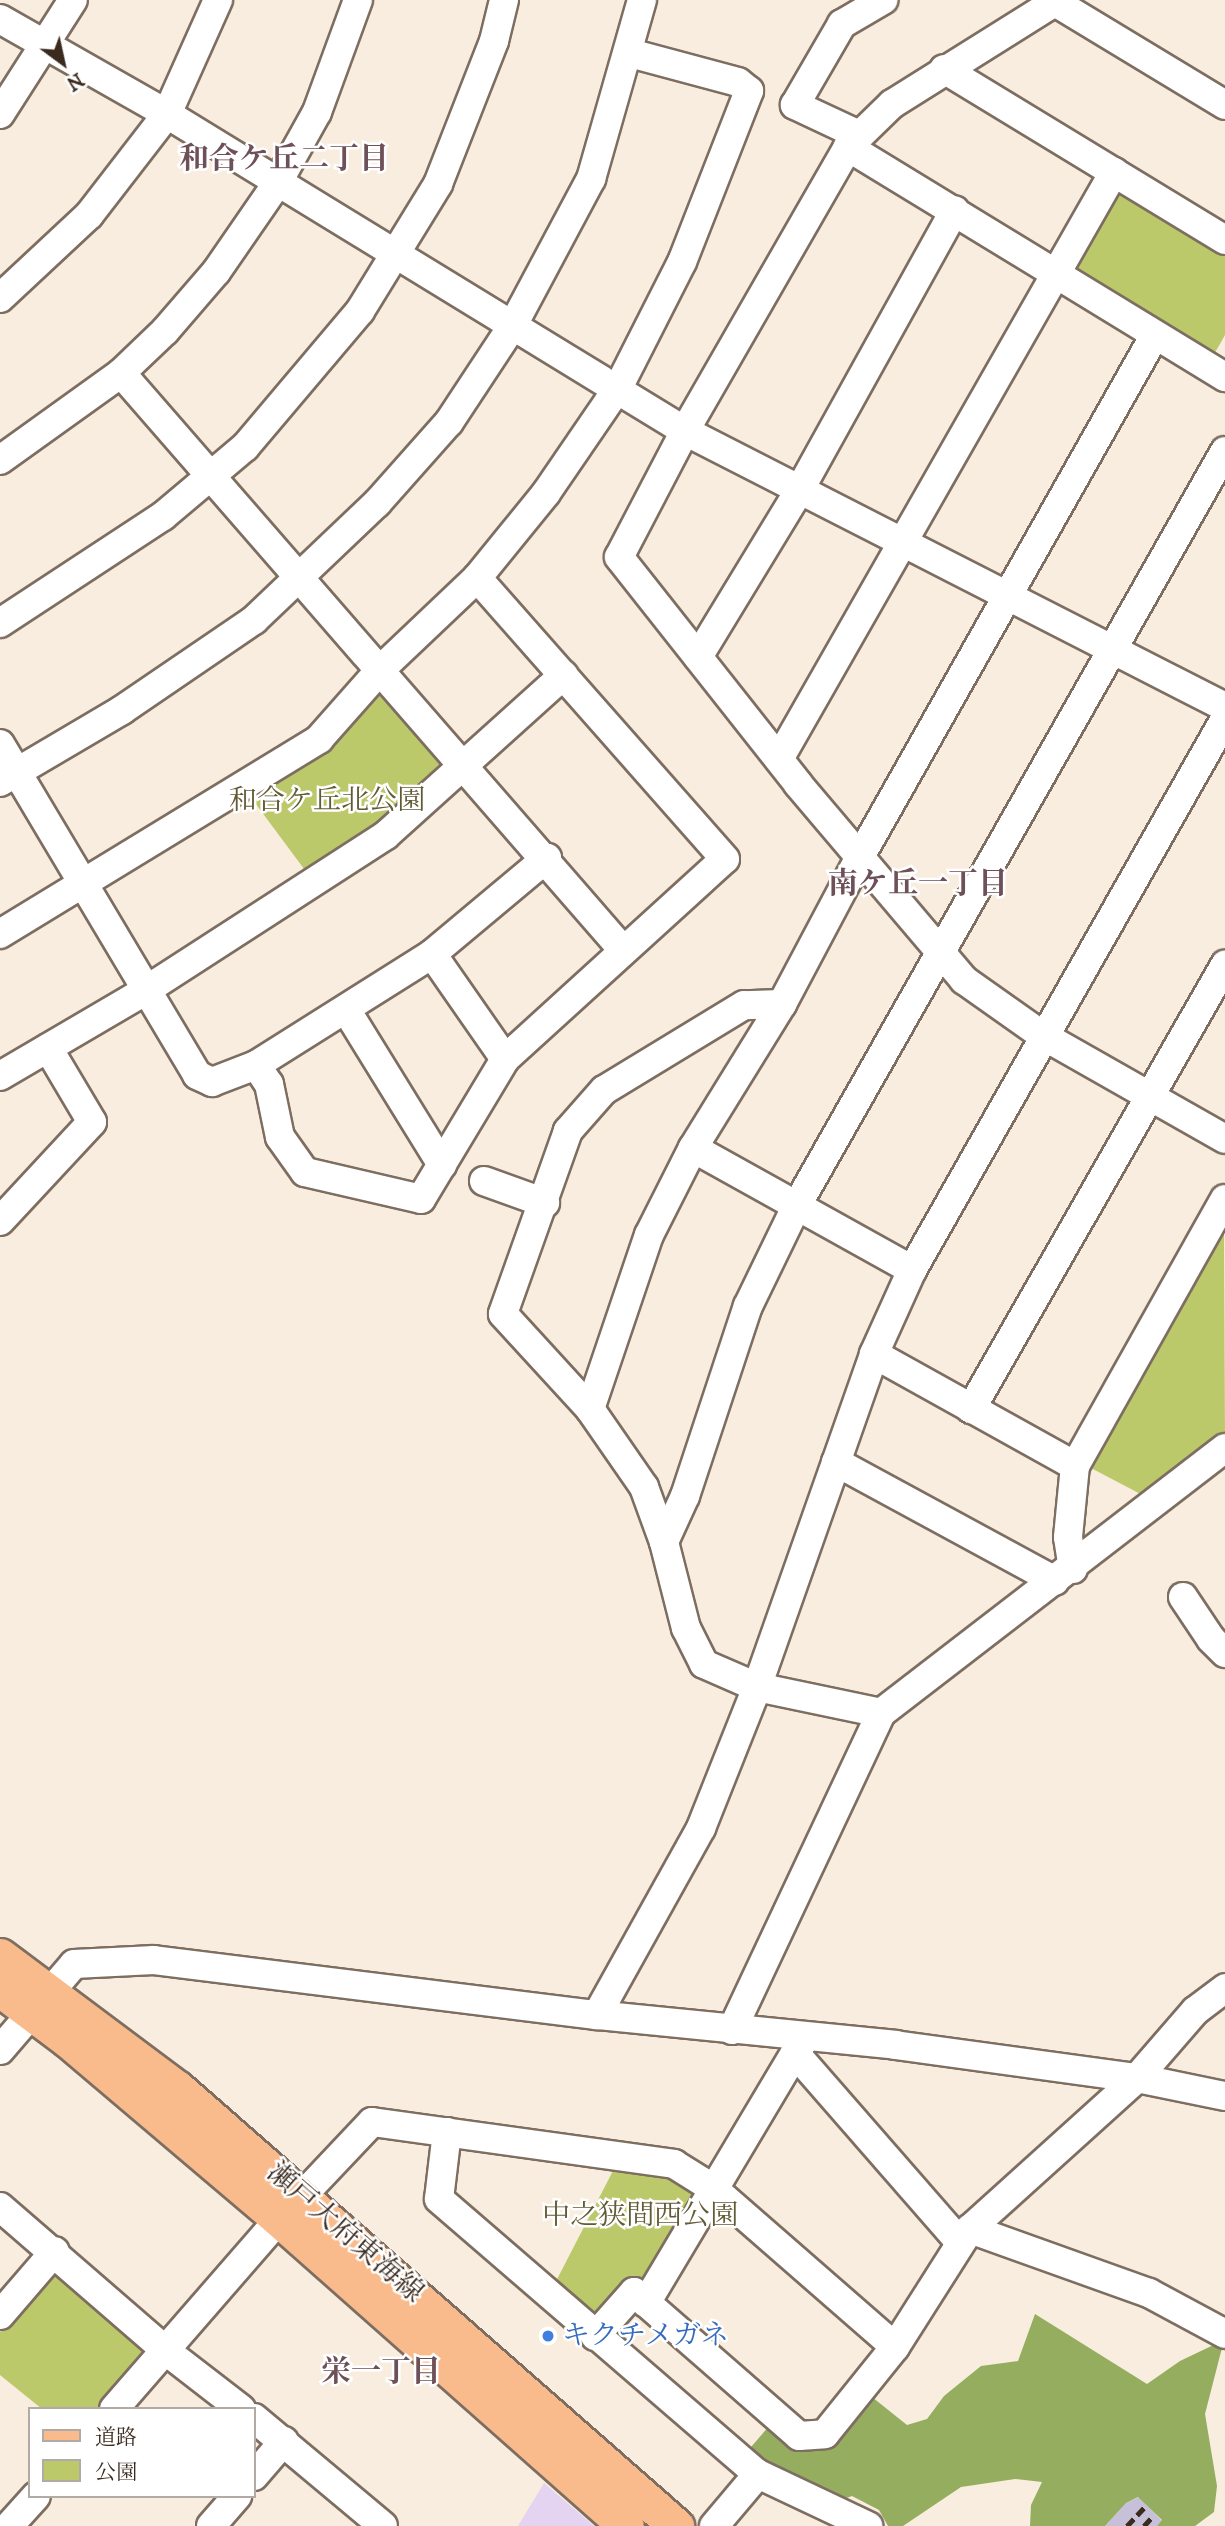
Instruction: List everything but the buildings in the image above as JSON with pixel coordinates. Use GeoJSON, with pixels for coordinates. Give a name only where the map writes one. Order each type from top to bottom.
{"type":"FeatureCollection","features":[{"type":"Feature","properties":{"kind":"main road","name":"瀬戸大府東海線"},"geometry":{"type":"LineString","coordinates":[[0,1956],[39,2001]]}},
{"type":"Feature","properties":{"kind":"main road","name":"瀬戸大府東海線"},"geometry":{"type":"LineString","coordinates":[[0,1989],[39,2001],[178,2090],[290,2207],[626,2526]]}},
{"type":"Feature","properties":{"kind":"main road","name":"瀬戸大府東海線"},"geometry":{"type":"LineString","coordinates":[[290,2207],[676,2526]]}},
{"type":"Feature","properties":{"kind":"street"},"geometry":{"type":"LineString","coordinates":[[0,114],[47,47],[73,0]]}},
{"type":"Feature","properties":{"kind":"street"},"geometry":{"type":"LineString","coordinates":[[0,298],[89,215],[167,114],[218,0]]}},
{"type":"Feature","properties":{"kind":"street"},"geometry":{"type":"LineString","coordinates":[[0,460],[121,373],[165,331],[216,272],[278,182],[336,69],[358,0]]}},
{"type":"Feature","properties":{"kind":"street"},"geometry":{"type":"LineString","coordinates":[[0,623],[163,516],[212,476],[280,408],[360,311],[438,184],[494,41],[504,0]]}},
{"type":"Feature","properties":{"kind":"street"},"geometry":{"type":"LineString","coordinates":[[9,777],[122,710],[254,620],[377,503],[449,422],[513,325],[591,179],[642,0]]}},
{"type":"Feature","properties":{"kind":"street"},"geometry":{"type":"LineString","coordinates":[[883,0],[842,24],[795,104],[955,210],[1058,271],[1154,335],[1225,377]]}},
{"type":"Feature","properties":{"kind":"street"},"geometry":{"type":"LineString","coordinates":[[1225,105],[1057,1],[944,69],[892,104],[853,141],[685,431],[619,557],[779,759],[974,988],[1042,1035],[1225,1139]]}},
{"type":"Feature","properties":{"kind":"street"},"geometry":{"type":"LineString","coordinates":[[0,19],[167,114],[685,431],[1225,707]]}},
{"type":"Feature","properties":{"kind":"street"},"geometry":{"type":"LineString","coordinates":[[0,934],[318,739],[380,670],[477,578],[546,494],[618,388],[682,261],[749,91],[738,82],[629,53]]}},
{"type":"Feature","properties":{"kind":"street"},"geometry":{"type":"LineString","coordinates":[[944,69],[1225,240]]}},
{"type":"Feature","properties":{"kind":"street"},"geometry":{"type":"LineString","coordinates":[[779,759],[1114,172]]}},
{"type":"Feature","properties":{"kind":"street"},"geometry":{"type":"LineString","coordinates":[[698,657],[799,491],[955,210]]}},
{"type":"Feature","properties":{"kind":"street"},"geometry":{"type":"LineString","coordinates":[[590,1409],[649,1236],[693,1148],[782,1004],[861,855],[1154,335]]}},
{"type":"Feature","properties":{"kind":"street"},"geometry":{"type":"LineString","coordinates":[[121,373],[467,766],[623,950]]}},
{"type":"Feature","properties":{"kind":"street"},"geometry":{"type":"LineString","coordinates":[[664,1542],[685,1496],[748,1306],[796,1207],[1110,648],[1225,451]]}},
{"type":"Feature","properties":{"kind":"street"},"geometry":{"type":"LineString","coordinates":[[256,1065],[269,1084],[280,1137],[305,1172],[421,1199],[505,1059],[725,859],[477,578]]}},
{"type":"Feature","properties":{"kind":"street"},"geometry":{"type":"LineString","coordinates":[[0,1076],[148,989],[386,835],[467,766],[564,674]]}},
{"type":"Feature","properties":{"kind":"street"},"geometry":{"type":"LineString","coordinates":[[597,2015],[701,1828],[757,1687],[874,1354],[912,1270],[1042,1035],[1225,719]]}},
{"type":"Feature","properties":{"kind":"street"},"geometry":{"type":"LineString","coordinates":[[0,744],[9,777],[84,884],[197,1075],[212,1083],[256,1065],[347,1011],[432,954],[547,858]]}},
{"type":"Feature","properties":{"kind":"street"},"geometry":{"type":"LineString","coordinates":[[432,954],[505,1059]]}},
{"type":"Feature","properties":{"kind":"street"},"geometry":{"type":"LineString","coordinates":[[971,1409],[1225,965]]}},
{"type":"Feature","properties":{"kind":"street"},"geometry":{"type":"LineString","coordinates":[[782,1004],[744,1005],[604,1090],[568,1130],[545,1203],[503,1314],[590,1409],[644,1488],[664,1542],[686,1628],[704,1664],[757,1687],[881,1713]]}},
{"type":"Feature","properties":{"kind":"street"},"geometry":{"type":"LineString","coordinates":[[347,1011],[442,1165]]}},
{"type":"Feature","properties":{"kind":"street"},"geometry":{"type":"LineString","coordinates":[[0,1221],[92,1122],[48,1048]]}},
{"type":"Feature","properties":{"kind":"street"},"geometry":{"type":"LineString","coordinates":[[693,1148],[912,1270]]}},
{"type":"Feature","properties":{"kind":"street"},"geometry":{"type":"LineString","coordinates":[[484,1181],[545,1203]]}},
{"type":"Feature","properties":{"kind":"street"},"geometry":{"type":"LineString","coordinates":[[1064,1575],[1075,1465],[1222,1211]]}},
{"type":"Feature","properties":{"kind":"street"},"geometry":{"type":"LineString","coordinates":[[874,1354],[1075,1465]]}},
{"type":"Feature","properties":{"kind":"street"},"geometry":{"type":"LineString","coordinates":[[732,2030],[881,1713],[1064,1575],[1225,1448]]}},
{"type":"Feature","properties":{"kind":"street"},"geometry":{"type":"LineString","coordinates":[[836,1462],[1064,1575]]}},
{"type":"Feature","properties":{"kind":"street"},"geometry":{"type":"LineString","coordinates":[[1183,1597],[1210,1639],[1225,1653]]}},
{"type":"Feature","properties":{"kind":"street"},"geometry":{"type":"LineString","coordinates":[[0,2050],[39,2001],[74,1964],[154,1960],[732,2030],[801,2045],[1137,2078],[1225,2096]]}},
{"type":"Feature","properties":{"kind":"street"},"geometry":{"type":"LineString","coordinates":[[595,2336],[634,2292],[799,2436],[825,2434],[895,2347],[965,2235],[1137,2078],[1195,2011],[1225,1987]]}},
{"type":"Feature","properties":{"kind":"street"},"geometry":{"type":"LineString","coordinates":[[646,2303],[801,2045]]}},
{"type":"Feature","properties":{"kind":"street"},"geometry":{"type":"LineString","coordinates":[[801,2045],[965,2235],[1149,2293],[1225,2334]]}},
{"type":"Feature","properties":{"kind":"street"},"geometry":{"type":"LineString","coordinates":[[116,2407],[290,2207],[372,2122],[674,2164],[714,2189],[895,2347]]}},
{"type":"Feature","properties":{"kind":"street"},"geometry":{"type":"LineString","coordinates":[[447,2132],[439,2199],[758,2474],[868,2526]]}},
{"type":"Feature","properties":{"kind":"street"},"geometry":{"type":"LineString","coordinates":[[0,2207],[55,2251],[166,2351],[239,2407]]}},
{"type":"Feature","properties":{"kind":"street"},"geometry":{"type":"LineString","coordinates":[[0,2315],[55,2251]]}},
{"type":"Feature","properties":{"kind":"street"},"geometry":{"type":"LineString","coordinates":[[256,2420],[383,2526]]}},
{"type":"Feature","properties":{"kind":"street"},"geometry":{"type":"LineString","coordinates":[[256,2474],[284,2441]]}},
{"type":"Feature","properties":{"kind":"street"},"geometry":{"type":"LineString","coordinates":[[714,2526],[758,2474]]}},
{"type":"Feature","properties":{"kind":"street"},"geometry":{"type":"LineString","coordinates":[[9,2526],[34,2498]]}},
{"type":"Feature","properties":{"kind":"street"},"geometry":{"type":"LineString","coordinates":[[211,2526],[235,2498]]}},
{"type":"Feature","properties":{"kind":"shaded area"},"geometry":{"type":"Polygon","coordinates":[[[544,2483],[594,2526],[518,2526],[544,2483]]]}},
{"type":"Feature","properties":{"kind":"shaded area"},"geometry":{"type":"Polygon","coordinates":[[[1139,2497],[1162,2521],[1157,2526],[1105,2526],[1126,2503],[1139,2497]]]}},
{"type":"Feature","properties":{"kind":"green space"},"geometry":{"type":"Polygon","coordinates":[[[1121,185],[1225,250],[1225,335],[1212,358],[1070,272],[1121,185]]]}},
{"type":"Feature","properties":{"kind":"green space","name":"和合ケ丘北公園"},"geometry":{"type":"Polygon","coordinates":[[[380,692],[446,764],[383,826],[310,877],[247,792],[322,742],[380,692]]]}},
{"type":"Feature","properties":{"kind":"green space"},"geometry":{"type":"Polygon","coordinates":[[[1224,1229],[1225,1437],[1150,1499],[1089,1467],[1224,1229]]]}},
{"type":"Feature","properties":{"kind":"green space","name":"中之狭間西公園"},"geometry":{"type":"Polygon","coordinates":[[[616,2165],[669,2174],[705,2195],[647,2291],[632,2278],[599,2315],[587,2316],[553,2287],[616,2165]]]}},
{"type":"Feature","properties":{"kind":"green space"},"geometry":{"type":"Polygon","coordinates":[[[52,2273],[61,2273],[147,2351],[103,2407],[40,2407],[0,2375],[0,2332],[52,2273]]]}},
{"type":"Feature","properties":{"kind":"green space"},"geometry":{"type":"Polygon","coordinates":[[[1035,2314],[1147,2384],[1180,2361],[1224,2340],[1205,2414],[1217,2486],[1214,2512],[1195,2526],[1157,2526],[1162,2520],[1138,2497],[1126,2503],[1105,2526],[1030,2526],[1031,2505],[1042,2482],[1015,2479],[961,2487],[903,2526],[888,2526],[879,2510],[852,2496],[833,2503],[745,2454],[770,2425],[795,2446],[809,2450],[824,2446],[872,2397],[907,2425],[927,2419],[944,2396],[981,2366],[1018,2361],[1035,2314]]]}},
{"type":"Feature","properties":{"kind":"railway"},"geometry":{"type":"LineString","coordinates":[[1127,2526],[1144,2508]]}},
{"type":"Feature","properties":{"kind":"railway"},"geometry":{"type":"LineString","coordinates":[[1144,2526],[1153,2516]]}},
{"type":"Feature","properties":{"kind":"place","name":"キクチメガネ"},"geometry":{"type":"Point","coordinates":[548,2336]}},
{"type":"Feature","properties":{"kind":"district","name":"和合ケ丘二丁目"},"geometry":{"type":"Point","coordinates":[284,160]}},
{"type":"Feature","properties":{"kind":"district","name":"南ケ丘一丁目"},"geometry":{"type":"Point","coordinates":[918,885]}},
{"type":"Feature","properties":{"kind":"district","name":"栄一丁目"},"geometry":{"type":"Point","coordinates":[381,2373]}}]}
